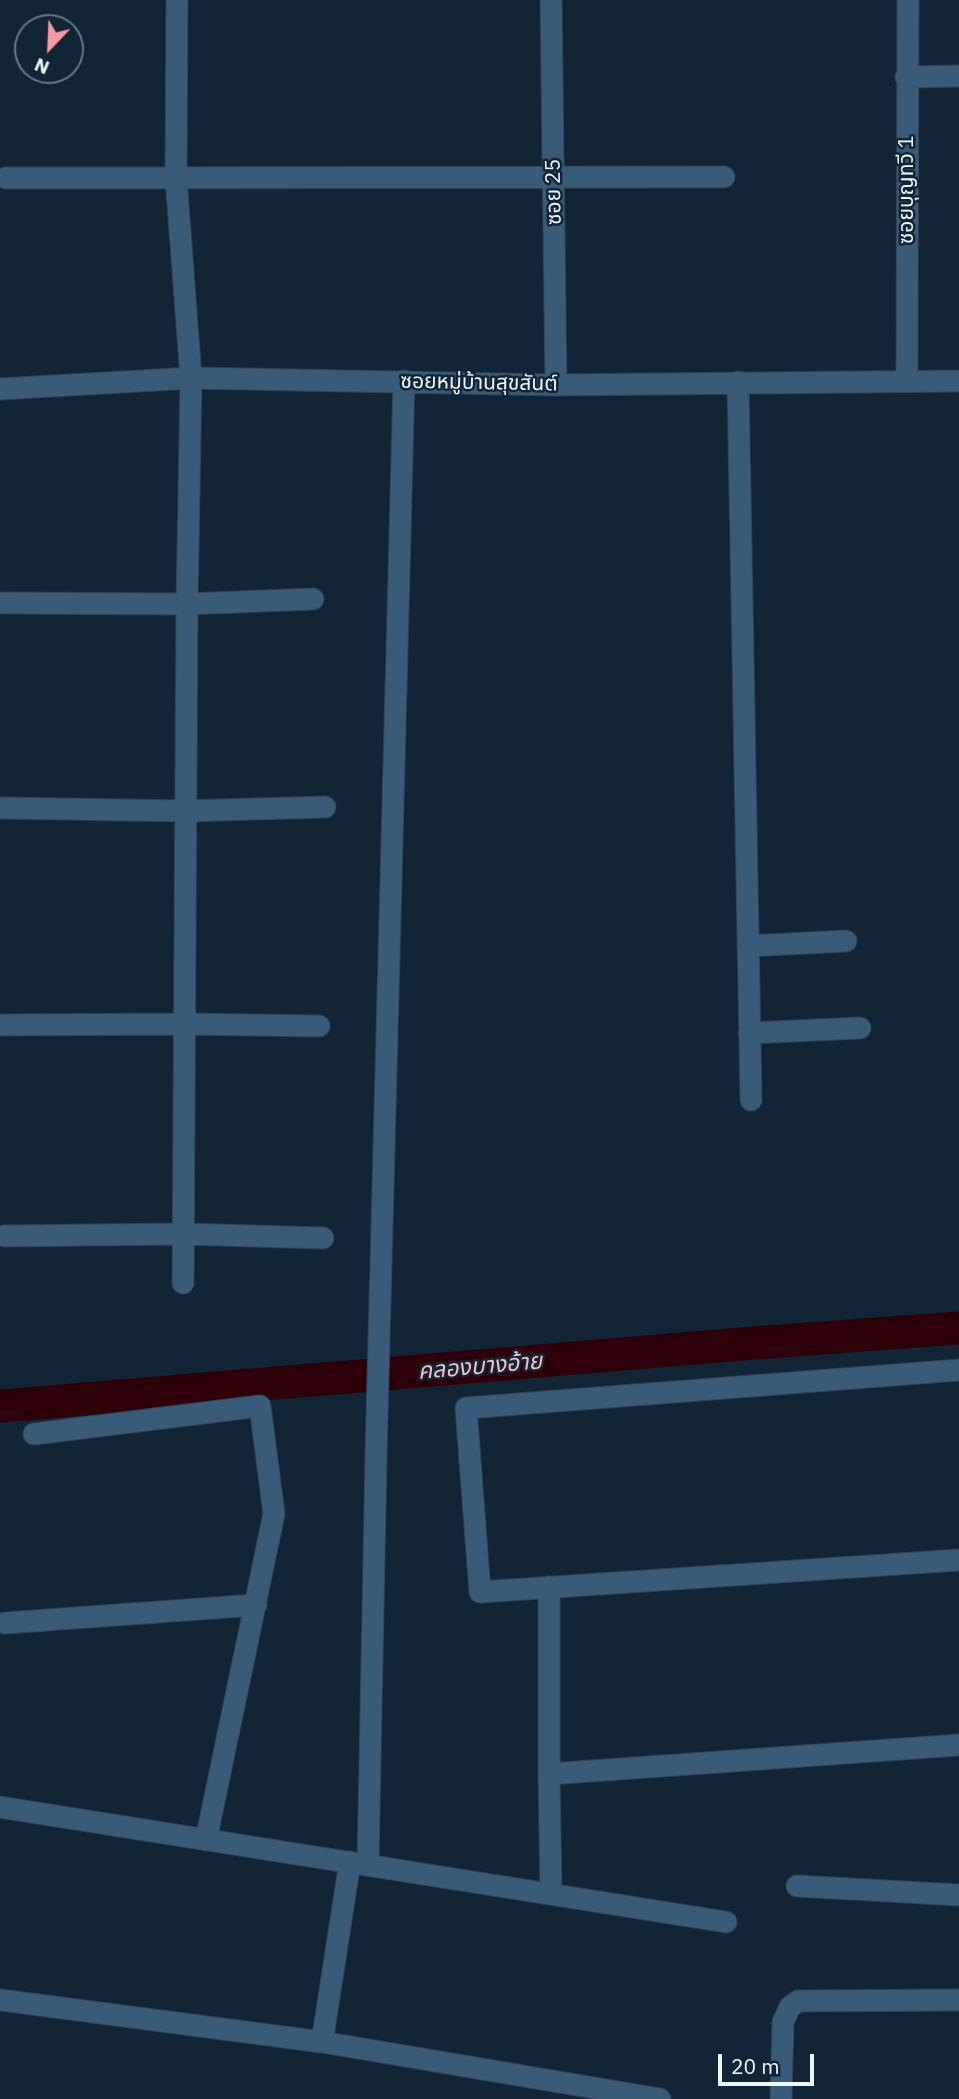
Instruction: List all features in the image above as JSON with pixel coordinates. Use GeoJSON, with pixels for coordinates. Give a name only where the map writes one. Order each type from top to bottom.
{"type":"FeatureCollection","features":[{"type":"Feature","properties":{"kind":"street"},"geometry":{"type":"LineString","coordinates":[[177,0],[176,178],[191,378],[185,811],[183,1283]]}},
{"type":"Feature","properties":{"kind":"street","name":"ซอย 25"},"geometry":{"type":"LineString","coordinates":[[551,0],[556,384]]}},
{"type":"Feature","properties":{"kind":"street","name":"ซอยบุญทวี 1"},"geometry":{"type":"LineString","coordinates":[[907,381],[908,0]]}},
{"type":"Feature","properties":{"kind":"street"},"geometry":{"type":"LineString","coordinates":[[906,77],[959,76]]}},
{"type":"Feature","properties":{"kind":"street"},"geometry":{"type":"LineString","coordinates":[[6,178],[724,177]]}},
{"type":"Feature","properties":{"kind":"street","name":"ซอยหมู่บ้านสุขสันต์"},"geometry":{"type":"LineString","coordinates":[[0,389],[191,378],[556,384],[959,381]]}},
{"type":"Feature","properties":{"kind":"street"},"geometry":{"type":"LineString","coordinates":[[323,2042],[359,1864],[376,1469],[404,382]]}},
{"type":"Feature","properties":{"kind":"street"},"geometry":{"type":"LineString","coordinates":[[738,382],[751,1100]]}},
{"type":"Feature","properties":{"kind":"street"},"geometry":{"type":"LineString","coordinates":[[0,603],[187,604],[313,599]]}},
{"type":"Feature","properties":{"kind":"street"},"geometry":{"type":"LineString","coordinates":[[0,808],[185,811],[325,807]]}},
{"type":"Feature","properties":{"kind":"street"},"geometry":{"type":"LineString","coordinates":[[748,946],[846,942]]}},
{"type":"Feature","properties":{"kind":"street"},"geometry":{"type":"LineString","coordinates":[[0,1026],[184,1024],[319,1027]]}},
{"type":"Feature","properties":{"kind":"street"},"geometry":{"type":"LineString","coordinates":[[749,1033],[860,1028]]}},
{"type":"Feature","properties":{"kind":"street"},"geometry":{"type":"LineString","coordinates":[[4,1236],[183,1234],[323,1238]]}},
{"type":"Feature","properties":{"kind":"street"},"geometry":{"type":"LineString","coordinates":[[959,1370],[466,1408],[480,1592],[959,1560]]}},
{"type":"Feature","properties":{"kind":"street"},"geometry":{"type":"LineString","coordinates":[[34,1434],[260,1406],[274,1514],[206,1840]]}},
{"type":"Feature","properties":{"kind":"street"},"geometry":{"type":"LineString","coordinates":[[549,1587],[548,1774],[551,1894]]}},
{"type":"Feature","properties":{"kind":"street"},"geometry":{"type":"LineString","coordinates":[[5,1623],[256,1605]]}},
{"type":"Feature","properties":{"kind":"street"},"geometry":{"type":"LineString","coordinates":[[548,1774],[959,1745]]}},
{"type":"Feature","properties":{"kind":"street"},"geometry":{"type":"LineString","coordinates":[[0,1807],[726,1922]]}},
{"type":"Feature","properties":{"kind":"street"},"geometry":{"type":"LineString","coordinates":[[797,1886],[959,1895]]}},
{"type":"Feature","properties":{"kind":"street"},"geometry":{"type":"LineString","coordinates":[[0,2000],[323,2042],[660,2099]]}},
{"type":"Feature","properties":{"kind":"street"},"geometry":{"type":"LineString","coordinates":[[781,2099],[783,2022],[790,2007],[798,2001],[959,2000]]}},
{"type":"Feature","properties":{"kind":"waterway","name":"คลองบางอ้าย"},"geometry":{"type":"LineString","coordinates":[[0,1406],[959,1328]]}}]}
